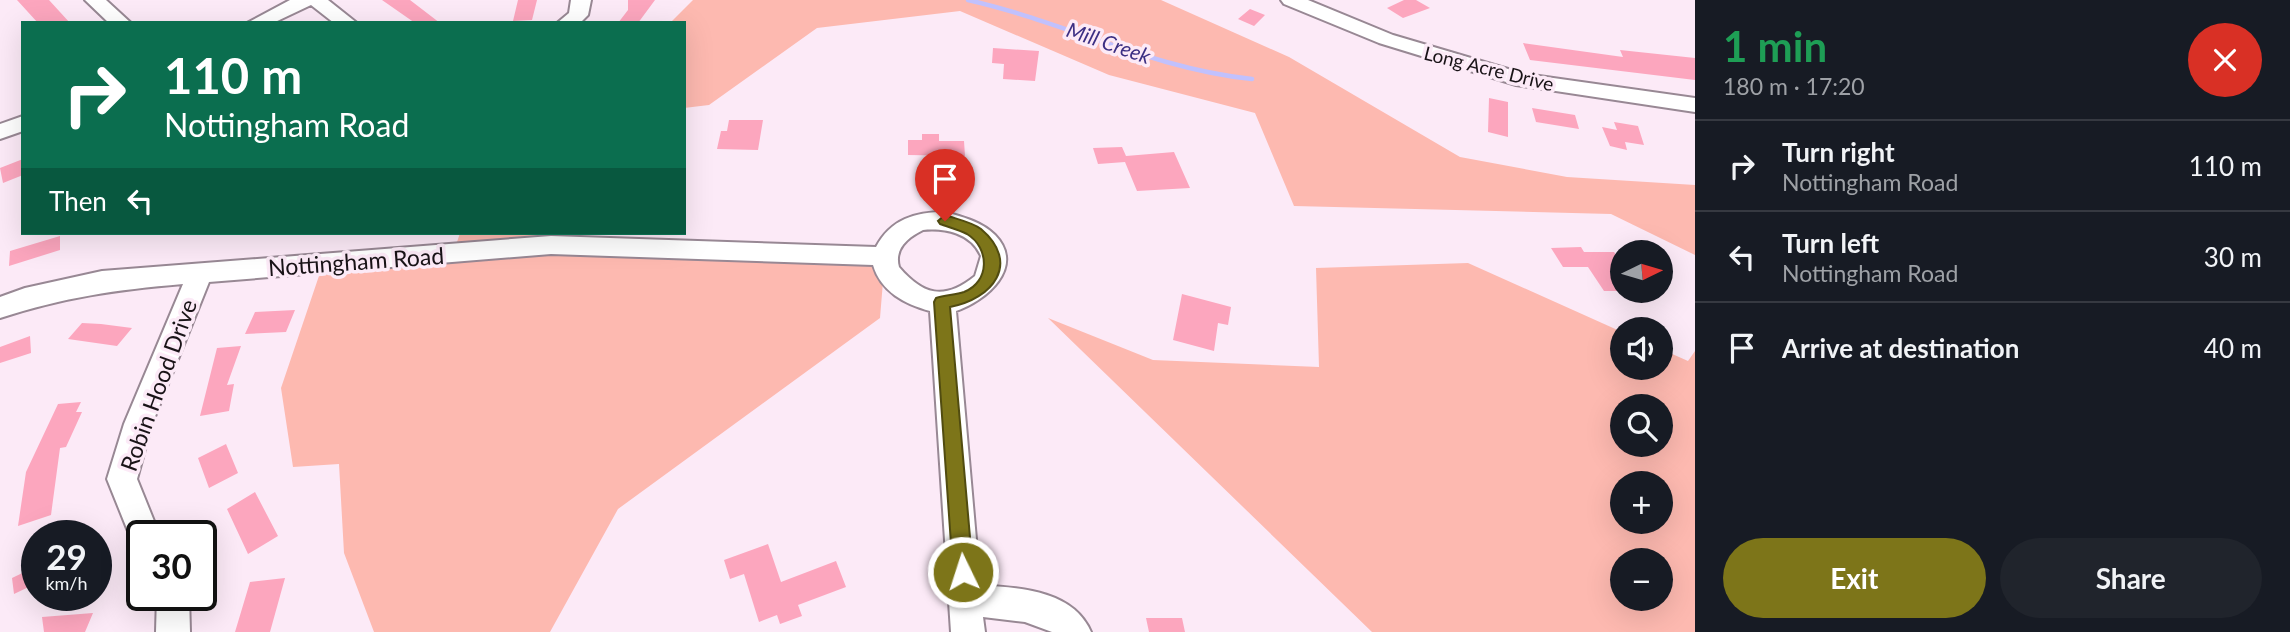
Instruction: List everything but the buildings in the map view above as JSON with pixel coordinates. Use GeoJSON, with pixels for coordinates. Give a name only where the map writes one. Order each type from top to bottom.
{"type":"FeatureCollection","features":[{"type":"Feature","properties":{"kind":"street"},"geometry":{"type":"LineString","coordinates":[[95,0],[119,21]]}},
{"type":"Feature","properties":{"kind":"street"},"geometry":{"type":"LineString","coordinates":[[261,21],[306,0]]}},
{"type":"Feature","properties":{"kind":"street"},"geometry":{"type":"LineString","coordinates":[[316,0],[344,21]]}},
{"type":"Feature","properties":{"kind":"street"},"geometry":{"type":"LineString","coordinates":[[570,21],[578,15],[581,0]]}},
{"type":"Feature","properties":{"kind":"street","name":"Long Acre Drive"},"geometry":{"type":"LineString","coordinates":[[1291,0],[1442,58],[1523,80],[1695,105]]}},
{"type":"Feature","properties":{"kind":"street"},"geometry":{"type":"LineString","coordinates":[[1325,14],[1342,0]]}},
{"type":"Feature","properties":{"kind":"street"},"geometry":{"type":"LineString","coordinates":[[0,132],[21,124]]}},
{"type":"Feature","properties":{"kind":"street"},"geometry":{"type":"LineString","coordinates":[[945,221],[973,231],[989,247],[993,270],[982,288],[967,298],[942,302],[915,297],[889,276],[885,257],[895,235],[918,222],[945,221]]}},
{"type":"Feature","properties":{"kind":"street","name":"Nottingham Road"},"geometry":{"type":"LineString","coordinates":[[0,309],[25,298],[102,281],[551,246],[801,251],[885,257]]}},
{"type":"Feature","properties":{"kind":"street","name":"Robin Hood Drive"},"geometry":{"type":"LineString","coordinates":[[139,520],[122,479],[138,424],[200,273]]}},
{"type":"Feature","properties":{"kind":"street"},"geometry":{"type":"LineString","coordinates":[[942,302],[968,632]]}},
{"type":"Feature","properties":{"kind":"street"},"geometry":{"type":"LineString","coordinates":[[965,599],[1045,611],[1070,625],[1074,632]]}},
{"type":"Feature","properties":{"kind":"street"},"geometry":{"type":"LineString","coordinates":[[173,611],[173,632]]}},
{"type":"Feature","properties":{"kind":"shaded area"},"geometry":{"type":"Polygon","coordinates":[[[693,0],[1161,0],[1289,57],[1460,157],[1567,177],[1695,185],[1695,255],[1673,244],[1673,240],[1664,240],[1611,214],[1294,206],[1255,113],[1109,75],[960,11],[817,28],[709,105],[686,108],[686,21],[672,21],[693,0]]]}},
{"type":"Feature","properties":{"kind":"shaded area"},"geometry":{"type":"Polygon","coordinates":[[[459,235],[564,235],[552,245],[885,257],[880,318],[618,509],[550,632],[374,632],[344,553],[339,464],[293,467],[281,388],[323,264],[453,254],[459,235]]]}},
{"type":"Feature","properties":{"kind":"shaded area"},"geometry":{"type":"Polygon","coordinates":[[[1468,263],[1610,327],[1610,380],[1673,380],[1673,354],[1688,361],[1695,351],[1695,632],[1372,632],[1048,318],[1153,360],[1319,367],[1316,268],[1468,263]]]}},
{"type":"Feature","properties":{"kind":"waterway","name":"Mill Creek"},"geometry":{"type":"LineString","coordinates":[[968,0],[1004,9],[1180,66],[1252,79]]}},
{"type":"Feature","properties":{"kind":"route"},"geometry":{"type":"LineString","coordinates":[[945,221],[973,231],[989,247],[993,270],[982,288],[967,298],[942,302],[963,572]]}}]}
